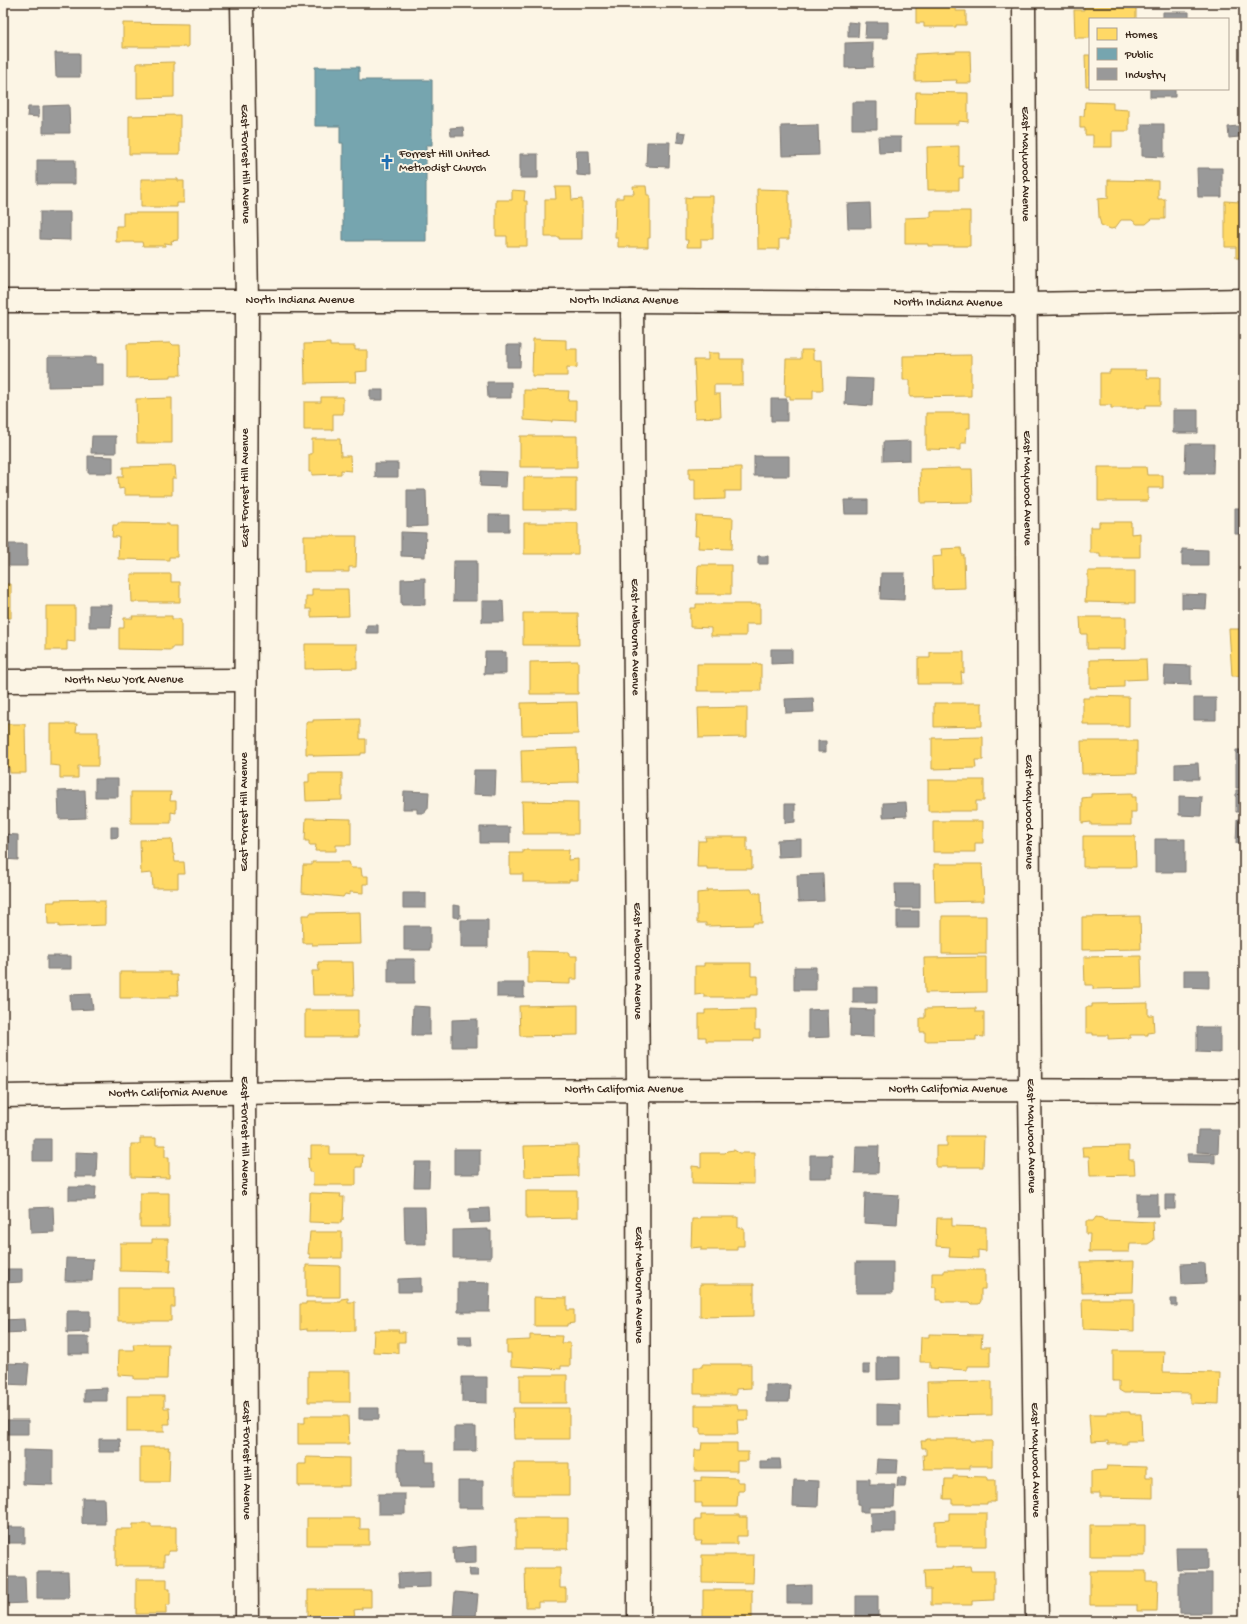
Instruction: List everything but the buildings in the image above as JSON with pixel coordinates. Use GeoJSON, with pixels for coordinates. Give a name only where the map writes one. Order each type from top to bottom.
{"type":"FeatureCollection","features":[{"type":"Feature","properties":{"kind":"street","name":"East Forrest Hill Avenue"},"geometry":{"type":"LineString","coordinates":[[242,3],[247,300],[244,1092],[247,1621]]}},
{"type":"Feature","properties":{"kind":"street","name":"East Maywood Avenue"},"geometry":{"type":"LineString","coordinates":[[1024,3],[1030,1090],[1037,1621]]}},
{"type":"Feature","properties":{"kind":"street","name":"North Indiana Avenue"},"geometry":{"type":"LineString","coordinates":[[3,301],[632,301],[1026,304],[1244,300]]}},
{"type":"Feature","properties":{"kind":"street","name":"East Melbourne Avenue"},"geometry":{"type":"LineString","coordinates":[[632,301],[638,1090],[639,1621]]}},
{"type":"Feature","properties":{"kind":"street","name":"North New York Avenue"},"geometry":{"type":"LineString","coordinates":[[3,681],[245,680]]}},
{"type":"Feature","properties":{"kind":"street","name":"North California Avenue"},"geometry":{"type":"LineString","coordinates":[[3,1096],[244,1092],[638,1090],[1244,1091]]}},
{"type":"Feature","properties":{"kind":"place","name":"Forrest Hill United Methodist Church"},"geometry":{"type":"Point","coordinates":[387,162]}}]}
